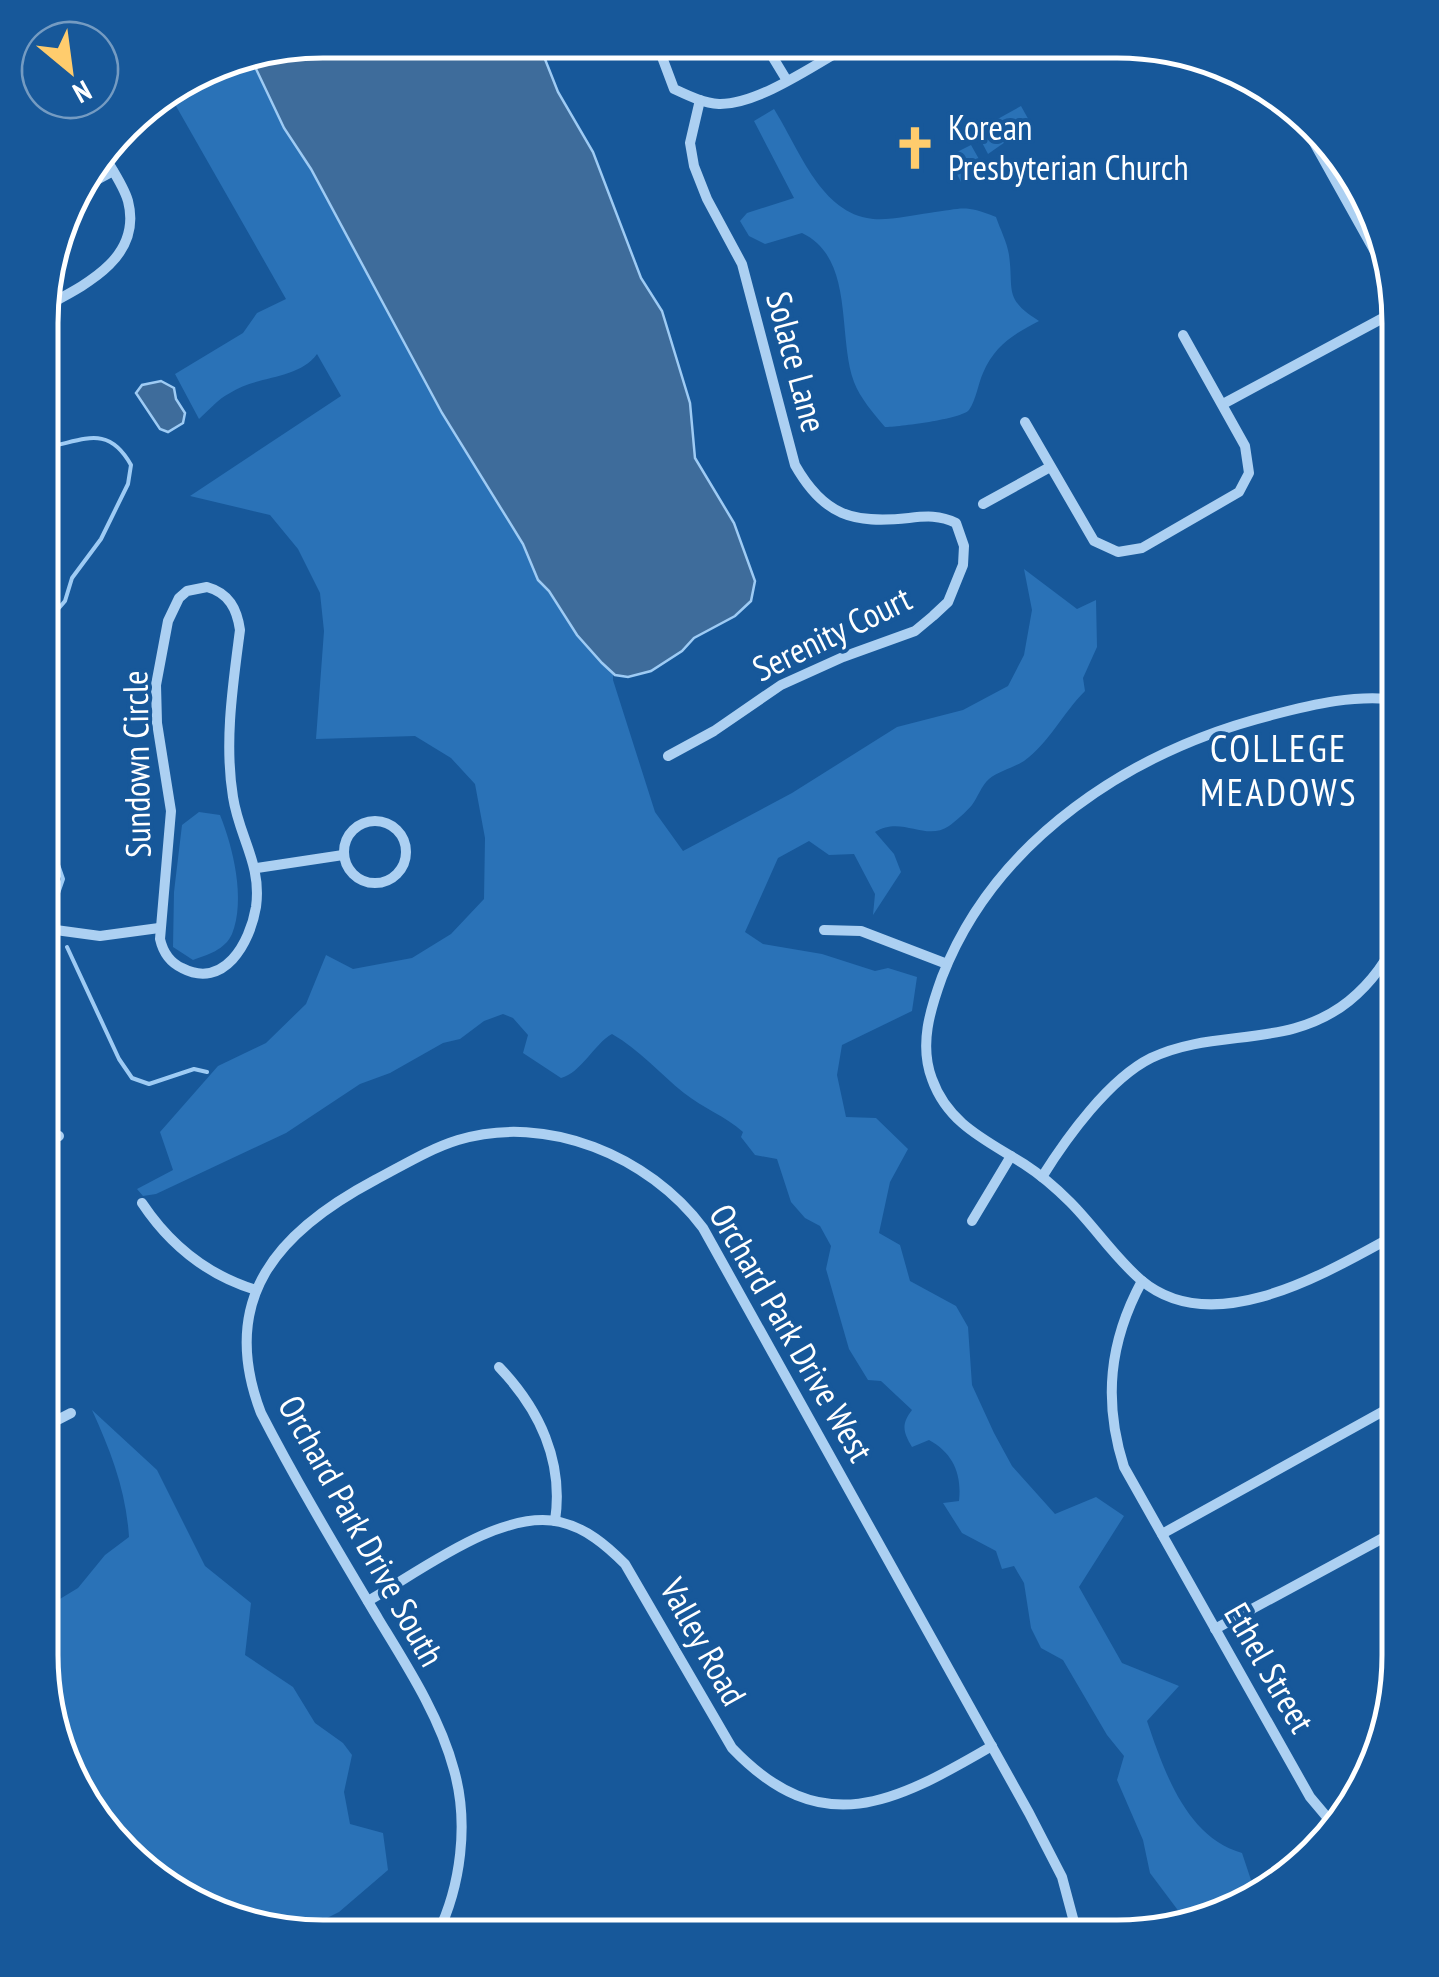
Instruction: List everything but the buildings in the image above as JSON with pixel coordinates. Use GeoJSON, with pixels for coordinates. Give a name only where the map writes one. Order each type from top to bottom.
{"type":"FeatureCollection","features":[{"type":"Feature","properties":{"kind":"street"},"geometry":{"type":"LineString","coordinates":[[662,58],[674,90],[722,104],[755,96],[826,58]]}},
{"type":"Feature","properties":{"kind":"street"},"geometry":{"type":"LineString","coordinates":[[774,58],[786,79]]}},
{"type":"Feature","properties":{"kind":"street","name":"Solace Lane"},"geometry":{"type":"LineString","coordinates":[[700,100],[690,143],[694,166],[742,264],[795,465],[808,488],[845,516],[868,522],[932,516],[956,523]]}},
{"type":"Feature","properties":{"kind":"street"},"geometry":{"type":"LineString","coordinates":[[1322,156],[1366,235]]}},
{"type":"Feature","properties":{"kind":"street"},"geometry":{"type":"LineString","coordinates":[[59,299],[92,282],[116,257],[130,216],[128,202],[109,165]]}},
{"type":"Feature","properties":{"kind":"street"},"geometry":{"type":"LineString","coordinates":[[102,177],[112,171]]}},
{"type":"Feature","properties":{"kind":"street"},"geometry":{"type":"LineString","coordinates":[[1223,404],[1382,319]]}},
{"type":"Feature","properties":{"kind":"street"},"geometry":{"type":"LineString","coordinates":[[1025,422],[1088,533],[1110,550],[1128,552],[1142,548],[1239,492],[1248,478],[1249,456],[1183,335]]}},
{"type":"Feature","properties":{"kind":"street"},"geometry":{"type":"LineString","coordinates":[[983,504],[1050,467]]}},
{"type":"Feature","properties":{"kind":"street","name":"Serenity Court"},"geometry":{"type":"LineString","coordinates":[[668,756],[714,731],[780,684],[915,630],[934,616],[948,602],[963,565],[964,546],[956,523]]}},
{"type":"Feature","properties":{"kind":"street","name":"Sundown Circle"},"geometry":{"type":"LineString","coordinates":[[196,588],[214,589],[238,612],[240,630],[229,762],[234,803],[256,868],[254,918],[242,946],[224,968],[205,974],[176,965],[165,953],[159,928],[172,811],[157,723],[156,685],[168,620],[179,598],[196,588]]}},
{"type":"Feature","properties":{"kind":"street"},"geometry":{"type":"LineString","coordinates":[[1381,1240],[1313,1275],[1243,1303],[1215,1306],[1184,1302],[1142,1282],[1093,1225],[1042,1176],[961,1124],[943,1103],[929,1072],[926,1030],[947,964],[978,908],[1013,862],[1074,808],[1128,772],[1192,740],[1240,723],[1344,700],[1382,700]]}},
{"type":"Feature","properties":{"kind":"street"},"geometry":{"type":"LineString","coordinates":[[373,820],[398,830],[406,851],[398,872],[376,884],[350,873],[343,855],[350,832],[373,820]]}},
{"type":"Feature","properties":{"kind":"street"},"geometry":{"type":"LineString","coordinates":[[256,868],[343,855]]}},
{"type":"Feature","properties":{"kind":"street"},"geometry":{"type":"LineString","coordinates":[[58,930],[100,936],[159,928]]}},
{"type":"Feature","properties":{"kind":"street"},"geometry":{"type":"LineString","coordinates":[[824,930],[861,931],[947,964]]}},
{"type":"Feature","properties":{"kind":"street"},"geometry":{"type":"LineString","coordinates":[[1042,1176],[1115,1084],[1147,1060],[1182,1047],[1295,1030],[1324,1019],[1356,996],[1382,964]]}},
{"type":"Feature","properties":{"kind":"street","name":"Orchard Park Drive West"},"geometry":{"type":"LineString","coordinates":[[256,1290],[282,1247],[322,1211],[417,1158],[457,1141],[494,1134],[546,1136],[597,1147],[632,1163],[676,1196],[703,1228],[992,1746],[1062,1877],[1073,1920]]}},
{"type":"Feature","properties":{"kind":"street"},"geometry":{"type":"LineString","coordinates":[[972,1221],[1011,1156]]}},
{"type":"Feature","properties":{"kind":"street"},"geometry":{"type":"LineString","coordinates":[[142,1203],[184,1253],[224,1278],[256,1290]]}},
{"type":"Feature","properties":{"kind":"street","name":"Ethel Street"},"geometry":{"type":"LineString","coordinates":[[1142,1282],[1127,1308],[1112,1361],[1111,1413],[1124,1467],[1310,1797],[1326,1816]]}},
{"type":"Feature","properties":{"kind":"street","name":"Orchard Park Drive South"},"geometry":{"type":"LineString","coordinates":[[256,1290],[247,1358],[258,1403],[292,1471],[433,1719],[457,1782],[459,1856],[444,1920]]}},
{"type":"Feature","properties":{"kind":"street"},"geometry":{"type":"LineString","coordinates":[[499,1367],[526,1398],[546,1436],[556,1474],[555,1521]]}},
{"type":"Feature","properties":{"kind":"street"},"geometry":{"type":"LineString","coordinates":[[1162,1534],[1381,1412]]}},
{"type":"Feature","properties":{"kind":"street"},"geometry":{"type":"LineString","coordinates":[[58,1420],[71,1413]]}},
{"type":"Feature","properties":{"kind":"street","name":"Valley Road"},"geometry":{"type":"LineString","coordinates":[[368,1601],[506,1526],[555,1521],[603,1542],[625,1564],[732,1748],[781,1790],[817,1802],[863,1805],[906,1792],[992,1746]]}},
{"type":"Feature","properties":{"kind":"street"},"geometry":{"type":"LineString","coordinates":[[1215,1629],[1381,1539]]}},
{"type":"Feature","properties":{"kind":"shaded area"},"geometry":{"type":"Polygon","coordinates":[[[322,58],[545,58],[558,92],[593,152],[641,278],[662,311],[690,403],[695,458],[734,523],[755,581],[751,601],[735,616],[694,638],[682,651],[651,671],[628,677],[615,675],[602,663],[538,580],[523,544],[442,413],[311,169],[284,128],[255,67],[322,58]]]}},
{"type":"Feature","properties":{"kind":"shaded area"},"geometry":{"type":"Polygon","coordinates":[[[255,67],[284,128],[311,169],[442,413],[523,544],[538,580],[577,635],[613,673],[655,812],[683,851],[792,793],[897,727],[963,710],[1008,686],[1024,655],[1032,610],[1024,569],[1077,609],[1096,600],[1097,647],[1083,678],[1085,691],[1041,746],[1024,761],[989,779],[972,805],[949,826],[931,831],[895,826],[875,832],[894,854],[901,872],[873,915],[875,894],[854,854],[829,855],[809,841],[778,858],[745,932],[763,944],[917,977],[912,1011],[842,1045],[837,1075],[846,1117],[876,1118],[908,1149],[890,1182],[879,1233],[900,1245],[910,1281],[956,1306],[968,1327],[972,1385],[1012,1466],[1055,1514],[1096,1497],[1124,1516],[1079,1587],[1122,1663],[1179,1686],[1147,1721],[1161,1760],[1192,1817],[1206,1833],[1242,1853],[1252,1882],[1179,1911],[1150,1873],[1143,1840],[1117,1780],[1124,1756],[1107,1735],[1063,1660],[1041,1648],[1031,1628],[1024,1583],[1014,1566],[1002,1569],[996,1551],[962,1533],[943,1503],[959,1501],[959,1482],[950,1458],[929,1440],[912,1447],[904,1428],[912,1410],[881,1381],[868,1380],[849,1349],[826,1269],[831,1246],[820,1226],[805,1218],[791,1202],[777,1159],[755,1155],[741,1137],[743,1132],[684,1093],[622,1040],[612,1034],[575,1070],[561,1078],[523,1053],[528,1035],[513,1018],[503,1014],[484,1021],[460,1039],[443,1043],[390,1073],[360,1084],[286,1133],[156,1194],[143,1196],[137,1189],[173,1170],[160,1132],[218,1066],[266,1043],[306,1004],[326,955],[353,969],[412,958],[451,934],[484,899],[485,838],[475,784],[451,758],[415,736],[316,739],[324,631],[320,593],[298,549],[270,515],[190,496],[341,396],[317,354],[299,369],[230,393],[199,419],[175,374],[243,333],[257,313],[286,299],[174,103],[221,78],[255,67]]]}},
{"type":"Feature","properties":{"kind":"shaded area"},"geometry":{"type":"Polygon","coordinates":[[[1021,106],[1031,124],[988,154],[976,131],[1021,106]]]}},
{"type":"Feature","properties":{"kind":"shaded area"},"geometry":{"type":"Polygon","coordinates":[[[774,109],[823,190],[850,212],[882,219],[963,209],[996,217],[1008,250],[1012,293],[1020,306],[1039,321],[1013,336],[993,355],[969,410],[929,422],[885,427],[854,382],[842,299],[830,260],[819,245],[802,233],[765,244],[749,236],[740,221],[747,213],[794,198],[754,121],[774,109]]]}},
{"type":"Feature","properties":{"kind":"shaded area"},"geometry":{"type":"Polygon","coordinates":[[[971,145],[984,168],[961,182],[953,154],[971,145]]]}},
{"type":"Feature","properties":{"kind":"shaded area"},"geometry":{"type":"Polygon","coordinates":[[[161,381],[174,388],[185,413],[183,423],[168,432],[160,429],[136,393],[142,385],[161,381]]]}},
{"type":"Feature","properties":{"kind":"shaded area"},"geometry":{"type":"Polygon","coordinates":[[[199,812],[220,815],[233,858],[238,906],[229,940],[193,960],[173,947],[174,892],[182,825],[199,812]]]}},
{"type":"Feature","properties":{"kind":"shaded area"},"geometry":{"type":"Polygon","coordinates":[[[92,1410],[157,1470],[205,1566],[251,1603],[245,1655],[293,1687],[315,1723],[343,1743],[352,1755],[344,1792],[350,1824],[383,1833],[388,1870],[339,1912],[323,1920],[254,1910],[190,1884],[135,1842],[112,1816],[85,1772],[67,1723],[60,1689],[58,1600],[78,1588],[105,1555],[129,1537],[125,1503],[92,1410]]]}},
{"type":"Feature","properties":{"kind":"waterway"},"geometry":{"type":"LineString","coordinates":[[58,444],[103,439],[113,443],[131,465],[128,484],[101,539],[72,578],[65,601],[58,609]]}},
{"type":"Feature","properties":{"kind":"waterway"},"geometry":{"type":"LineString","coordinates":[[58,865],[63,879],[58,893]]}},
{"type":"Feature","properties":{"kind":"waterway"},"geometry":{"type":"LineString","coordinates":[[67,947],[119,1059],[132,1078],[149,1084],[194,1069],[207,1072]]}},
{"type":"Feature","properties":{"kind":"place","name":"Korean Presbyterian Church"},"geometry":{"type":"Point","coordinates":[915,148]}},
{"type":"Feature","properties":{"kind":"district","name":"COLLEGE MEADOWS"},"geometry":{"type":"Point","coordinates":[1279,771]}}]}
